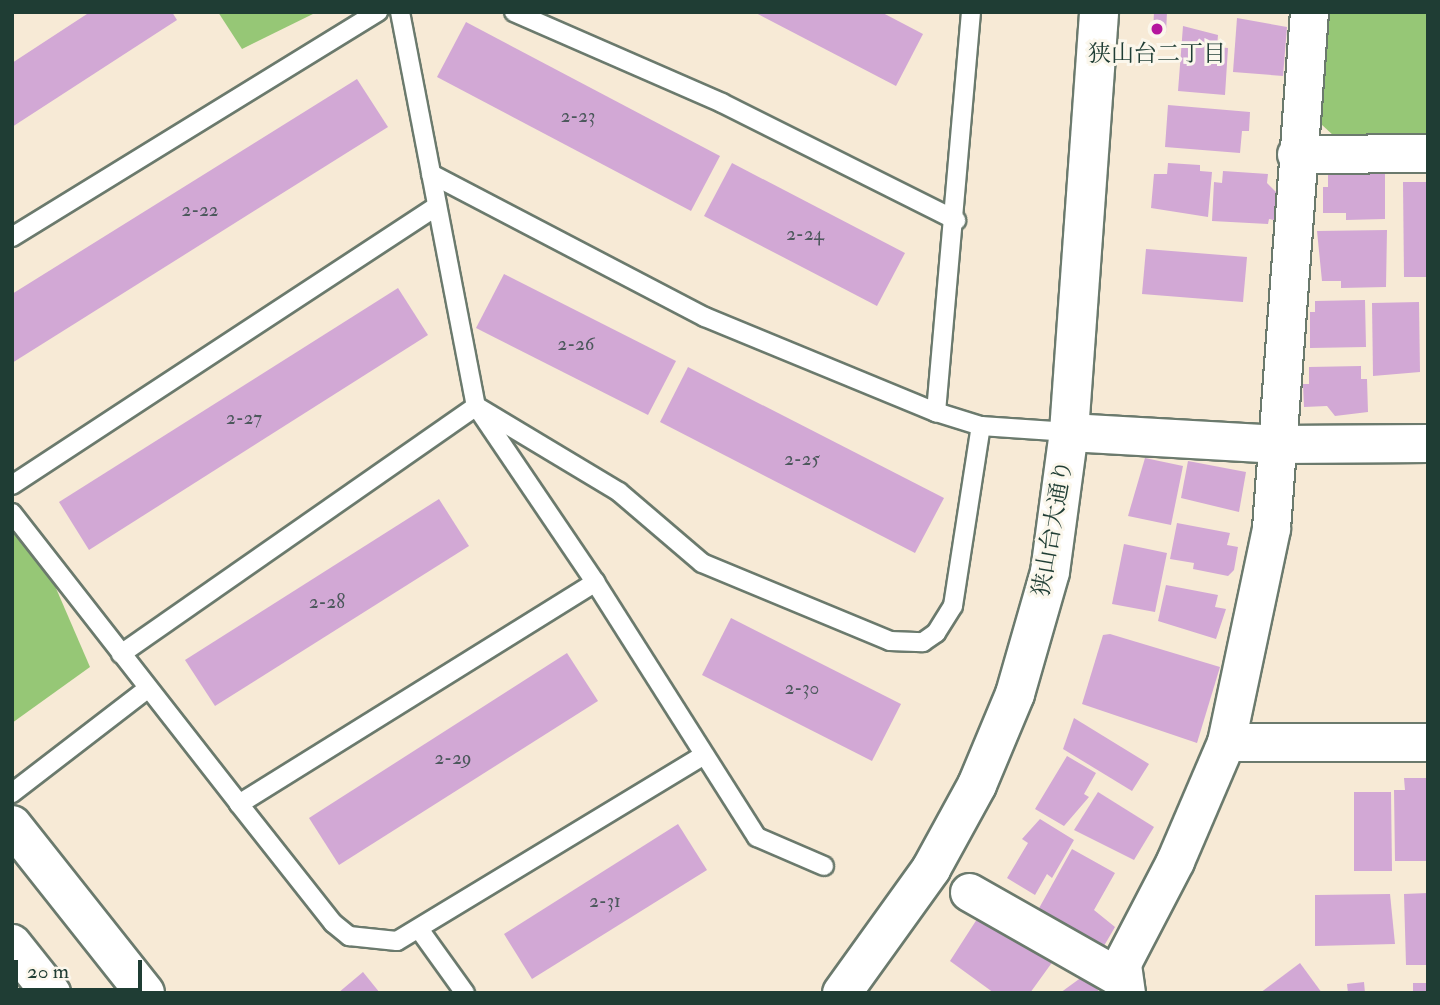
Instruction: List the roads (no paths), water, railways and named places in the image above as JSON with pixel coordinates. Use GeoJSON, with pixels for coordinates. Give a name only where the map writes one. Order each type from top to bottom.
{"type":"FeatureCollection","features":[{"type":"Feature","properties":{"kind":"street","name":"狭山台大通り"},"geometry":{"type":"LineString","coordinates":[[842,993],[931,869],[977,785],[1010,705],[1050,572],[1069,432],[1099,12]]}},
{"type":"Feature","properties":{"kind":"street"},"geometry":{"type":"LineString","coordinates":[[1124,986],[1122,963],[1175,861],[1226,742],[1271,528],[1279,444],[1296,153],[1309,12]]}},
{"type":"Feature","properties":{"kind":"street"},"geometry":{"type":"LineString","coordinates":[[1296,153],[1428,153]]}},
{"type":"Feature","properties":{"kind":"street"},"geometry":{"type":"LineString","coordinates":[[1069,432],[1279,444],[1428,443]]}},
{"type":"Feature","properties":{"kind":"street"},"geometry":{"type":"LineString","coordinates":[[1226,742],[1428,742]]}},
{"type":"Feature","properties":{"kind":"street"},"geometry":{"type":"LineString","coordinates":[[12,825],[145,993]]}},
{"type":"Feature","properties":{"kind":"street"},"geometry":{"type":"LineString","coordinates":[[969,892],[1124,986]]}},
{"type":"Feature","properties":{"kind":"street"},"geometry":{"type":"LineString","coordinates":[[12,944],[36,988]]}},
{"type":"Feature","properties":{"kind":"lane"},"geometry":{"type":"LineString","coordinates":[[12,237],[378,12]]}},
{"type":"Feature","properties":{"kind":"lane"},"geometry":{"type":"LineString","coordinates":[[400,12],[475,406],[596,582],[703,756],[757,837],[824,866]]}},
{"type":"Feature","properties":{"kind":"lane"},"geometry":{"type":"LineString","coordinates":[[514,12],[722,103],[956,220]]}},
{"type":"Feature","properties":{"kind":"lane"},"geometry":{"type":"LineString","coordinates":[[936,412],[956,220],[971,12]]}},
{"type":"Feature","properties":{"kind":"lane"},"geometry":{"type":"LineString","coordinates":[[431,174],[705,317],[936,412],[981,426],[1069,432]]}},
{"type":"Feature","properties":{"kind":"lane"},"geometry":{"type":"LineString","coordinates":[[12,485],[437,206]]}},
{"type":"Feature","properties":{"kind":"lane"},"geometry":{"type":"LineString","coordinates":[[475,406],[619,492],[702,563],[890,641],[923,642],[936,633],[953,606],[981,426]]}},
{"type":"Feature","properties":{"kind":"lane"},"geometry":{"type":"LineString","coordinates":[[121,654],[475,406]]}},
{"type":"Feature","properties":{"kind":"lane"},"geometry":{"type":"LineString","coordinates":[[12,513],[147,689],[333,923],[349,936],[397,941],[703,756]]}},
{"type":"Feature","properties":{"kind":"lane"},"geometry":{"type":"LineString","coordinates":[[239,804],[596,582]]}},
{"type":"Feature","properties":{"kind":"lane"},"geometry":{"type":"LineString","coordinates":[[12,793],[147,689]]}},
{"type":"Feature","properties":{"kind":"lane"},"geometry":{"type":"LineString","coordinates":[[419,929],[465,993]]}},
{"type":"Feature","properties":{"kind":"place","name":"狭山台二丁目"},"geometry":{"type":"Point","coordinates":[1157,29]}}]}
